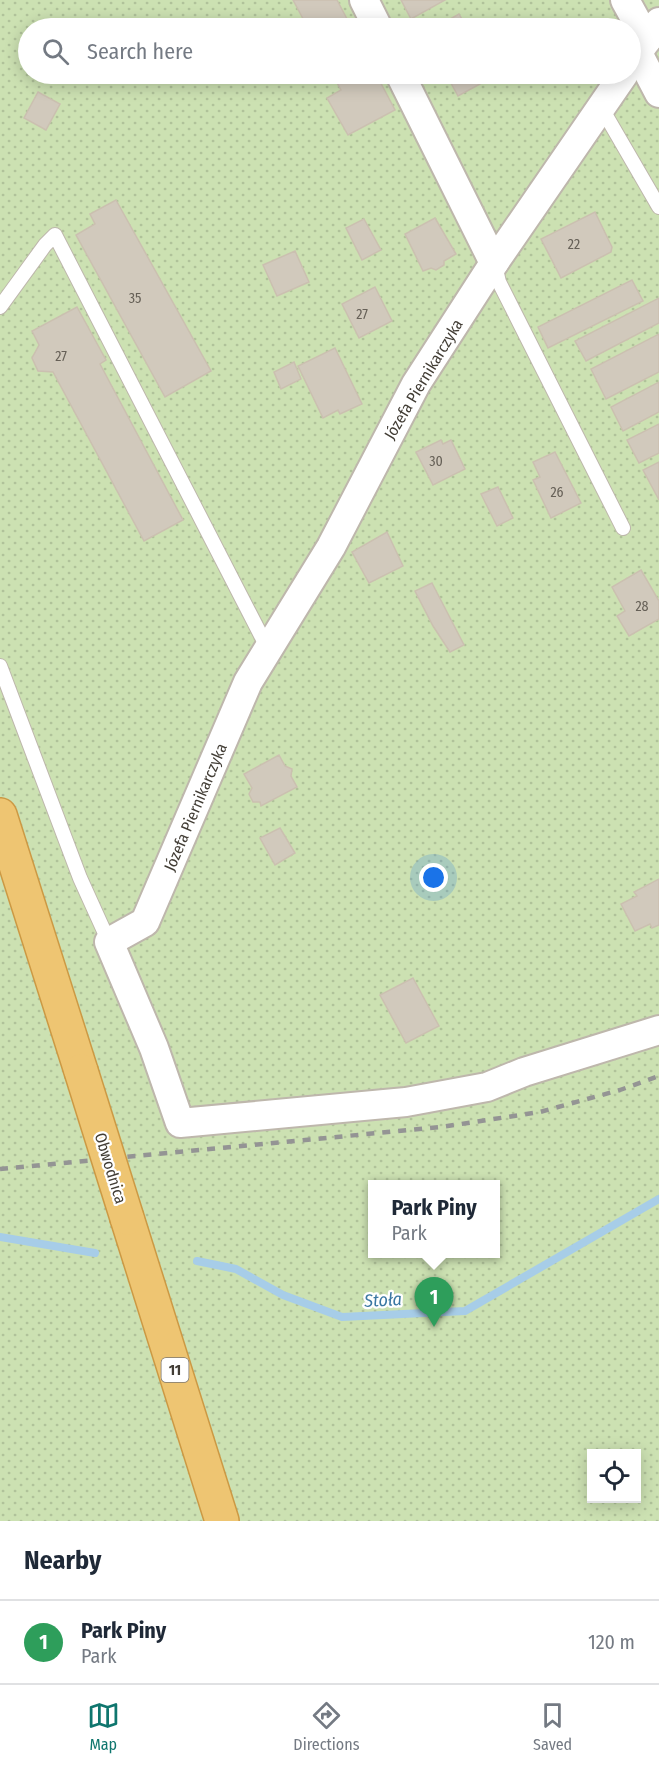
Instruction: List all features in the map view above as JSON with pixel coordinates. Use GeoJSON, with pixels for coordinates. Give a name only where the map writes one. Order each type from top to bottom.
{"type":"FeatureCollection","features":[{"type":"Feature","properties":{"kind":"highway","name":"Obwodnica"},"geometry":{"type":"LineString","coordinates":[[0,815],[222,1521]]}},
{"type":"Feature","properties":{"kind":"street"},"geometry":{"type":"LineString","coordinates":[[364,0],[373,18]]}},
{"type":"Feature","properties":{"kind":"street"},"geometry":{"type":"LineString","coordinates":[[625,0],[630,18]]}},
{"type":"Feature","properties":{"kind":"street"},"geometry":{"type":"LineString","coordinates":[[641,53],[659,93]]}},
{"type":"Feature","properties":{"kind":"street"},"geometry":{"type":"LineString","coordinates":[[405,84],[494,263]]}},
{"type":"Feature","properties":{"kind":"street","name":"Józefa Piernikarczyka"},"geometry":{"type":"LineString","coordinates":[[109,942],[145,922],[248,682],[331,547],[416,384],[494,263],[617,84]]}},
{"type":"Feature","properties":{"kind":"street"},"geometry":{"type":"LineString","coordinates":[[109,942],[154,1048],[180,1123],[406,1102],[486,1087],[524,1072],[659,1030]]}},
{"type":"Feature","properties":{"kind":"lane"},"geometry":{"type":"LineString","coordinates":[[601,107],[659,207]]}},
{"type":"Feature","properties":{"kind":"lane"},"geometry":{"type":"LineString","coordinates":[[0,307],[45,245],[55,235],[269,650]]}},
{"type":"Feature","properties":{"kind":"lane"},"geometry":{"type":"LineString","coordinates":[[494,263],[499,282],[623,528]]}},
{"type":"Feature","properties":{"kind":"lane"},"geometry":{"type":"LineString","coordinates":[[0,666],[80,878],[109,942]]}},
{"type":"Feature","properties":{"kind":"green space"},"geometry":{"type":"Polygon","coordinates":[[[0,0],[659,0],[659,1521],[0,1521],[0,0]]]}},
{"type":"Feature","properties":{"kind":"building"},"geometry":{"type":"Polygon","coordinates":[[[293,0],[337,0],[346,18],[303,18],[293,0]]]}},
{"type":"Feature","properties":{"kind":"building"},"geometry":{"type":"Polygon","coordinates":[[[401,0],[445,0],[413,18],[410,18],[401,0]]]}},
{"type":"Feature","properties":{"kind":"building"},"geometry":{"type":"Polygon","coordinates":[[[338,84],[381,84],[395,110],[348,135],[327,98],[341,90],[338,84]]]}},
{"type":"Feature","properties":{"kind":"building"},"geometry":{"type":"Polygon","coordinates":[[[451,84],[480,84],[458,96],[451,84]]]}},
{"type":"Feature","properties":{"kind":"building"},"geometry":{"type":"Polygon","coordinates":[[[38,92],[60,104],[46,130],[24,118],[38,92]]]}},
{"type":"Feature","properties":{"kind":"building"},"geometry":{"type":"Polygon","coordinates":[[[116,200],[211,371],[165,397],[76,235],[95,224],[90,214],[116,200]]]}},
{"type":"Feature","properties":{"kind":"building"},"geometry":{"type":"Polygon","coordinates":[[[595,212],[612,247],[611,252],[561,278],[541,239],[595,212]]]}},
{"type":"Feature","properties":{"kind":"building"},"geometry":{"type":"Polygon","coordinates":[[[435,218],[456,254],[444,261],[444,265],[436,270],[431,268],[423,271],[405,234],[435,218]]]}},
{"type":"Feature","properties":{"kind":"building"},"geometry":{"type":"Polygon","coordinates":[[[364,219],[381,250],[362,260],[346,228],[364,219]]]}},
{"type":"Feature","properties":{"kind":"building"},"geometry":{"type":"Polygon","coordinates":[[[295,251],[309,282],[277,296],[263,265],[295,251]]]}},
{"type":"Feature","properties":{"kind":"building"},"geometry":{"type":"Polygon","coordinates":[[[632,280],[643,301],[548,348],[538,327],[632,280]]]}},
{"type":"Feature","properties":{"kind":"building"},"geometry":{"type":"Polygon","coordinates":[[[375,287],[392,321],[359,338],[342,304],[375,287]]]}},
{"type":"Feature","properties":{"kind":"building"},"geometry":{"type":"Polygon","coordinates":[[[659,298],[659,323],[586,361],[575,341],[659,298]]]}},
{"type":"Feature","properties":{"kind":"building"},"geometry":{"type":"Polygon","coordinates":[[[77,307],[106,360],[100,364],[183,520],[144,541],[53,372],[38,371],[32,358],[39,345],[32,331],[77,307]]]}},
{"type":"Feature","properties":{"kind":"building"},"geometry":{"type":"Polygon","coordinates":[[[659,334],[659,372],[606,399],[591,369],[659,334]]]}},
{"type":"Feature","properties":{"kind":"building"},"geometry":{"type":"Polygon","coordinates":[[[335,348],[362,404],[340,414],[338,410],[323,418],[298,366],[335,348]]]}},
{"type":"Feature","properties":{"kind":"building"},"geometry":{"type":"Polygon","coordinates":[[[294,362],[301,379],[281,389],[274,372],[294,362]]]}},
{"type":"Feature","properties":{"kind":"building"},"geometry":{"type":"Polygon","coordinates":[[[659,382],[659,412],[623,431],[611,407],[659,382]]]}},
{"type":"Feature","properties":{"kind":"building"},"geometry":{"type":"Polygon","coordinates":[[[659,424],[659,453],[639,463],[627,440],[659,424]]]}},
{"type":"Feature","properties":{"kind":"building"},"geometry":{"type":"Polygon","coordinates":[[[441,440],[443,444],[451,440],[465,469],[433,485],[416,452],[441,440]]]}},
{"type":"Feature","properties":{"kind":"building"},"geometry":{"type":"Polygon","coordinates":[[[555,452],[581,503],[551,518],[533,480],[540,477],[533,462],[555,452]]]}},
{"type":"Feature","properties":{"kind":"building"},"geometry":{"type":"Polygon","coordinates":[[[659,462],[659,500],[643,470],[659,462]]]}},
{"type":"Feature","properties":{"kind":"building"},"geometry":{"type":"Polygon","coordinates":[[[498,487],[513,518],[497,526],[481,494],[498,487]]]}},
{"type":"Feature","properties":{"kind":"building"},"geometry":{"type":"Polygon","coordinates":[[[387,532],[403,566],[369,583],[352,552],[387,532]]]}},
{"type":"Feature","properties":{"kind":"building"},"geometry":{"type":"Polygon","coordinates":[[[641,570],[659,601],[659,619],[629,636],[617,616],[625,611],[612,587],[641,570]]]}},
{"type":"Feature","properties":{"kind":"building"},"geometry":{"type":"Polygon","coordinates":[[[432,583],[464,645],[450,652],[433,626],[415,591],[432,583]]]}},
{"type":"Feature","properties":{"kind":"building"},"geometry":{"type":"Polygon","coordinates":[[[279,755],[285,766],[292,769],[291,776],[297,787],[261,806],[260,802],[253,802],[249,794],[252,788],[244,774],[279,755]]]}},
{"type":"Feature","properties":{"kind":"building"},"geometry":{"type":"Polygon","coordinates":[[[280,828],[295,853],[275,865],[260,838],[280,828]]]}},
{"type":"Feature","properties":{"kind":"building"},"geometry":{"type":"Polygon","coordinates":[[[659,879],[659,925],[652,928],[650,924],[635,931],[621,904],[637,896],[634,892],[659,879]]]}},
{"type":"Feature","properties":{"kind":"building"},"geometry":{"type":"Polygon","coordinates":[[[413,978],[439,1026],[406,1043],[380,995],[413,978]]]}},
{"type":"Feature","properties":{"kind":"waterway","name":"Stoła"},"geometry":{"type":"LineString","coordinates":[[197,1261],[236,1269],[283,1295],[342,1317],[465,1311],[659,1199]]}},
{"type":"Feature","properties":{"kind":"waterway","name":"Stoła"},"geometry":{"type":"LineString","coordinates":[[0,1237],[95,1253]]}},
{"type":"Feature","properties":{"kind":"railway"},"geometry":{"type":"LineString","coordinates":[[0,1169],[441,1127],[540,1112],[620,1090],[659,1076]]}},
{"type":"Feature","properties":{"kind":"place","name":"Park Piny"},"geometry":{"type":"Point","coordinates":[434,1327]}}]}
